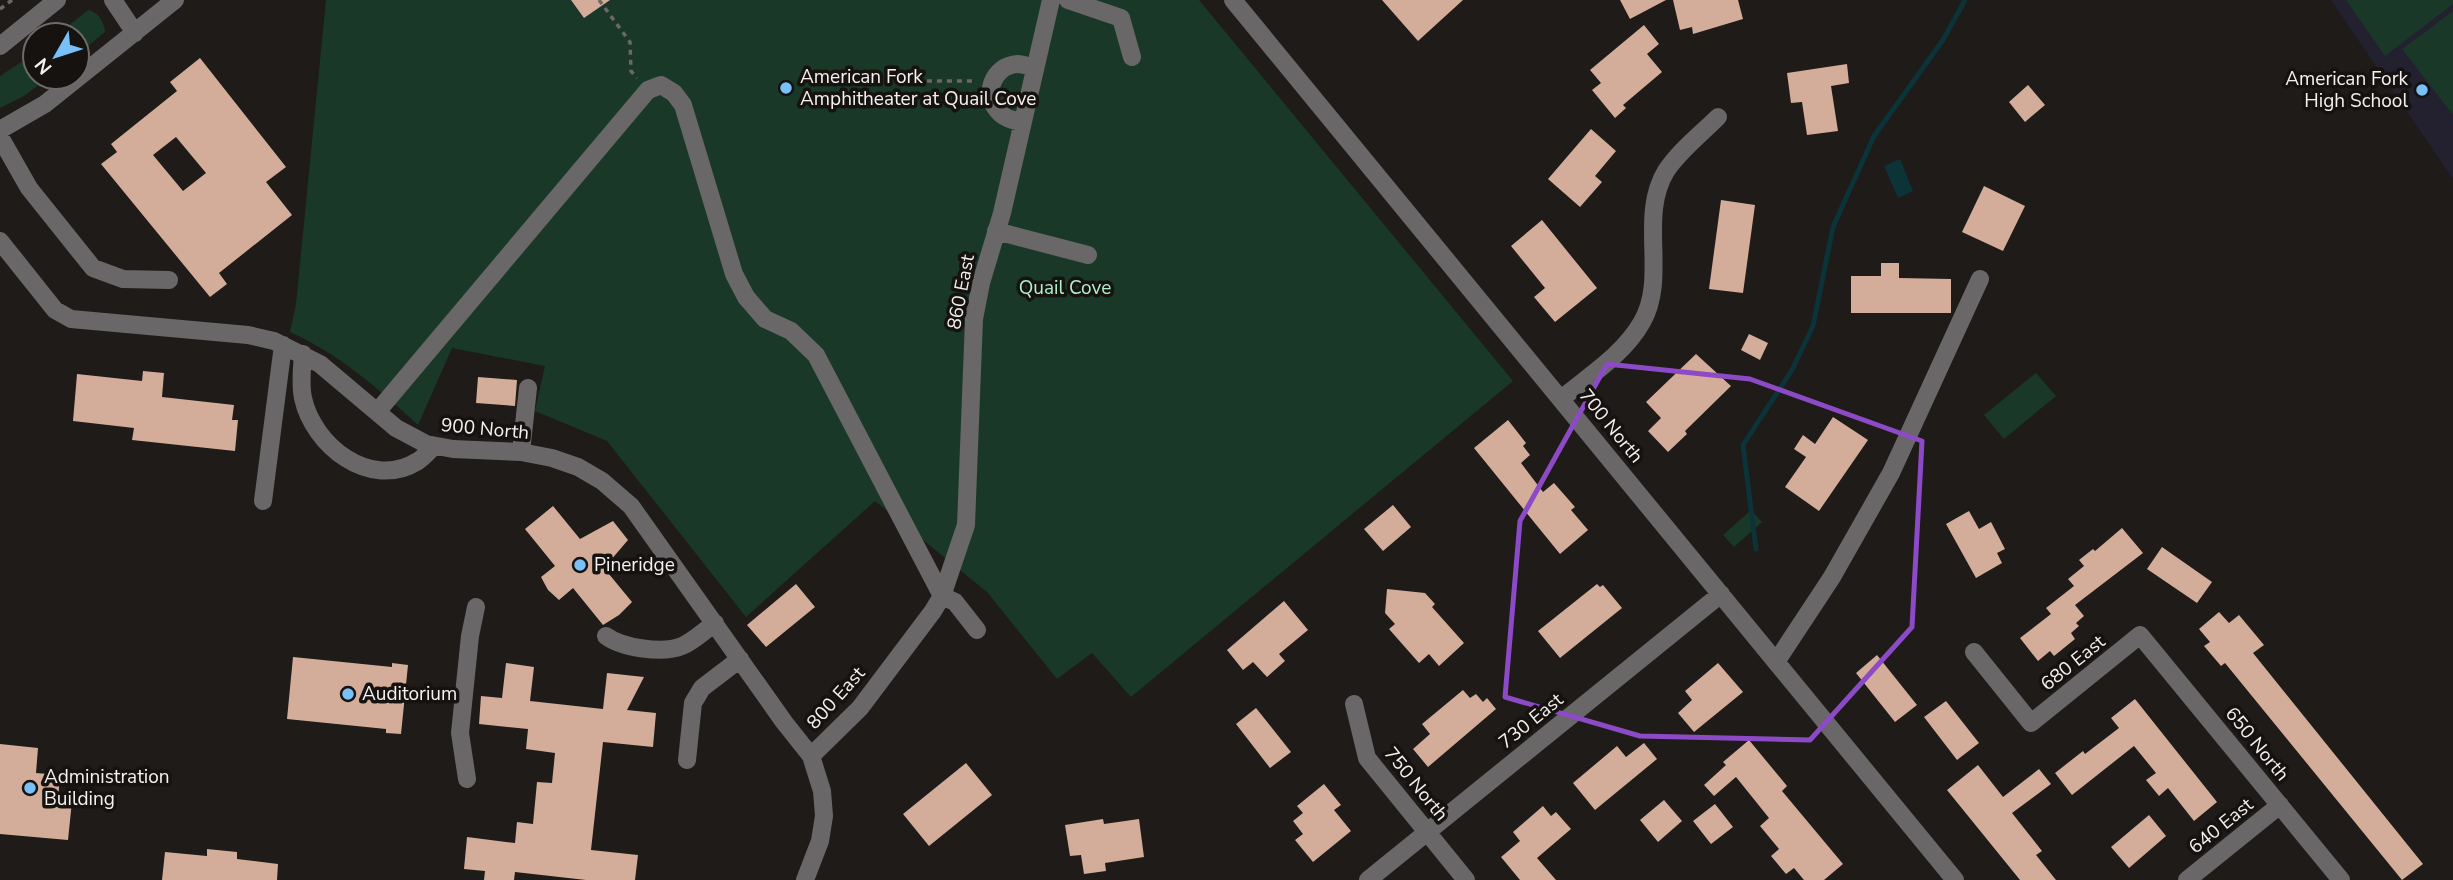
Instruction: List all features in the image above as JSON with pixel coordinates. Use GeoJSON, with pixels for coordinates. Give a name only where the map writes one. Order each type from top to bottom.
{"type":"FeatureCollection","features":[{"type":"Feature","properties":{"kind":"street"},"geometry":{"type":"LineString","coordinates":[[0,46],[57,0]]}},
{"type":"Feature","properties":{"kind":"street"},"geometry":{"type":"LineString","coordinates":[[113,0],[135,33]]}},
{"type":"Feature","properties":{"kind":"street"},"geometry":{"type":"LineString","coordinates":[[0,130],[45,104],[175,0]]}},
{"type":"Feature","properties":{"kind":"street","name":"860 East"},"geometry":{"type":"LineString","coordinates":[[942,596],[966,524],[974,320],[1051,0]]}},
{"type":"Feature","properties":{"kind":"street"},"geometry":{"type":"LineString","coordinates":[[1068,0],[1121,18],[1132,57]]}},
{"type":"Feature","properties":{"kind":"street","name":"700 North"},"geometry":{"type":"LineString","coordinates":[[1233,0],[1955,880]]}},
{"type":"Feature","properties":{"kind":"street"},"geometry":{"type":"LineString","coordinates":[[1022,122],[1009,119],[995,107],[991,99],[991,84],[1004,68],[1019,64],[1035,68]]}},
{"type":"Feature","properties":{"kind":"street"},"geometry":{"type":"LineString","coordinates":[[377,412],[648,90],[661,85],[674,93],[683,105],[730,262],[746,297],[765,319],[791,331],[816,355],[942,596],[955,603],[977,630]]}},
{"type":"Feature","properties":{"kind":"street"},"geometry":{"type":"LineString","coordinates":[[1561,399],[1619,351],[1643,321],[1652,288],[1653,218],[1666,171],[1718,117]]}},
{"type":"Feature","properties":{"kind":"street"},"geometry":{"type":"LineString","coordinates":[[0,137],[29,188],[93,268],[123,279],[169,280]]}},
{"type":"Feature","properties":{"kind":"street"},"geometry":{"type":"LineString","coordinates":[[996,231],[1088,255]]}},
{"type":"Feature","properties":{"kind":"street","name":"900 North"},"geometry":{"type":"LineString","coordinates":[[0,241],[55,310],[71,319],[248,335],[283,345],[332,372],[408,436],[434,446],[521,452],[578,467],[617,492],[647,525],[784,722],[811,755]]}},
{"type":"Feature","properties":{"kind":"street"},"geometry":{"type":"LineString","coordinates":[[1776,662],[1832,577],[1891,473],[1980,279]]}},
{"type":"Feature","properties":{"kind":"street"},"geometry":{"type":"LineString","coordinates":[[263,501],[283,345]]}},
{"type":"Feature","properties":{"kind":"street"},"geometry":{"type":"LineString","coordinates":[[303,354],[302,396],[308,415],[318,434],[334,451],[353,462],[384,470],[401,468],[418,461],[434,446]]}},
{"type":"Feature","properties":{"kind":"street"},"geometry":{"type":"LineString","coordinates":[[521,452],[528,388]]}},
{"type":"Feature","properties":{"kind":"street","name":"730 East"},"geometry":{"type":"LineString","coordinates":[[1368,880],[1721,594]]}},
{"type":"Feature","properties":{"kind":"street","name":"800 East"},"geometry":{"type":"LineString","coordinates":[[805,880],[817,853],[824,825],[821,792],[811,755],[860,708],[942,596]]}},
{"type":"Feature","properties":{"kind":"street"},"geometry":{"type":"LineString","coordinates":[[467,779],[460,733],[470,636],[476,607]]}},
{"type":"Feature","properties":{"kind":"street"},"geometry":{"type":"LineString","coordinates":[[606,636],[616,643],[632,647],[668,648],[682,646],[715,623]]}},
{"type":"Feature","properties":{"kind":"street","name":"680 East"},"geometry":{"type":"LineString","coordinates":[[1974,652],[2031,723],[2140,635]]}},
{"type":"Feature","properties":{"kind":"street","name":"650 North"},"geometry":{"type":"LineString","coordinates":[[2140,635],[2341,880]]}},
{"type":"Feature","properties":{"kind":"street"},"geometry":{"type":"LineString","coordinates":[[687,760],[693,702],[702,688],[740,659]]}},
{"type":"Feature","properties":{"kind":"street","name":"750 North"},"geometry":{"type":"LineString","coordinates":[[1354,704],[1367,758],[1466,880]]}},
{"type":"Feature","properties":{"kind":"street","name":"640 East"},"geometry":{"type":"LineString","coordinates":[[2187,880],[2280,805]]}},
{"type":"Feature","properties":{"kind":"path"},"geometry":{"type":"LineString","coordinates":[[0,9],[12,0]]}},
{"type":"Feature","properties":{"kind":"path"},"geometry":{"type":"LineString","coordinates":[[599,0],[629,42],[631,71],[648,90]]}},
{"type":"Feature","properties":{"kind":"path"},"geometry":{"type":"LineString","coordinates":[[848,75],[864,81],[982,81],[991,84]]}},
{"type":"Feature","properties":{"kind":"highlighted area"},"geometry":{"type":"Polygon","coordinates":[[[1607,364],[1750,379],[1922,441],[1912,627],[1810,740],[1640,736],[1505,697],[1520,521],[1607,364]]]}},
{"type":"Feature","properties":{"kind":"shaded area","name":"American Fork High School"},"geometry":{"type":"Polygon","coordinates":[[[2331,0],[2453,0],[2453,179],[2331,0]]]}},
{"type":"Feature","properties":{"kind":"green space","name":"Quail Cove"},"geometry":{"type":"Polygon","coordinates":[[[326,0],[1199,0],[1513,381],[1131,697],[1092,653],[1057,679],[987,592],[875,501],[746,617],[607,441],[535,411],[545,366],[452,348],[418,425],[342,362],[290,332],[296,304],[326,0]]]}},
{"type":"Feature","properties":{"kind":"green space"},"geometry":{"type":"Polygon","coordinates":[[[2346,0],[2453,0],[2453,4],[2385,56],[2346,0]]]}},
{"type":"Feature","properties":{"kind":"green space"},"geometry":{"type":"Polygon","coordinates":[[[88,10],[100,18],[105,32],[91,44],[91,21],[74,21],[88,10]]]}},
{"type":"Feature","properties":{"kind":"green space"},"geometry":{"type":"Polygon","coordinates":[[[2453,11],[2453,115],[2402,49],[2453,11]]]}},
{"type":"Feature","properties":{"kind":"green space"},"geometry":{"type":"Polygon","coordinates":[[[21,62],[21,91],[31,91],[0,108],[0,76],[21,62]]]}},
{"type":"Feature","properties":{"kind":"green space"},"geometry":{"type":"Polygon","coordinates":[[[2036,373],[2056,396],[2004,439],[1984,415],[2036,373]]]}},
{"type":"Feature","properties":{"kind":"green space"},"geometry":{"type":"Polygon","coordinates":[[[1751,510],[1762,522],[1734,547],[1723,535],[1751,510]]]}},
{"type":"Feature","properties":{"kind":"water"},"geometry":{"type":"Polygon","coordinates":[[[1900,159],[1913,191],[1898,198],[1884,166],[1900,159]]]}},
{"type":"Feature","properties":{"kind":"building"},"geometry":{"type":"Polygon","coordinates":[[[571,0],[610,0],[584,18],[571,0]]]}},
{"type":"Feature","properties":{"kind":"building"},"geometry":{"type":"Polygon","coordinates":[[[1382,0],[1463,0],[1418,41],[1382,0]]]}},
{"type":"Feature","properties":{"kind":"building"},"geometry":{"type":"Polygon","coordinates":[[[1620,0],[1666,0],[1630,19],[1620,0]]]}},
{"type":"Feature","properties":{"kind":"building"},"geometry":{"type":"Polygon","coordinates":[[[1673,0],[1738,0],[1743,19],[1693,34],[1692,27],[1680,30],[1673,0]]]}},
{"type":"Feature","properties":{"kind":"building"},"geometry":{"type":"Polygon","coordinates":[[[1644,25],[1659,44],[1647,54],[1662,72],[1623,105],[1626,108],[1615,118],[1592,90],[1601,83],[1590,70],[1644,25]]]}},
{"type":"Feature","properties":{"kind":"building"},"geometry":{"type":"Polygon","coordinates":[[[200,58],[286,167],[266,182],[292,215],[219,273],[227,284],[210,297],[101,164],[117,152],[111,144],[177,91],[170,82],[200,58]],[[176,137],[153,155],[183,191],[206,173],[176,137]]]}},
{"type":"Feature","properties":{"kind":"building"},"geometry":{"type":"Polygon","coordinates":[[[1847,64],[1849,83],[1831,86],[1838,131],[1807,135],[1802,102],[1791,103],[1787,73],[1847,64]]]}},
{"type":"Feature","properties":{"kind":"building"},"geometry":{"type":"Polygon","coordinates":[[[2028,85],[2045,105],[2025,122],[2009,102],[2028,85]]]}},
{"type":"Feature","properties":{"kind":"building"},"geometry":{"type":"Polygon","coordinates":[[[1591,129],[1616,151],[1595,176],[1602,182],[1580,207],[1548,179],[1591,129]]]}},
{"type":"Feature","properties":{"kind":"building"},"geometry":{"type":"Polygon","coordinates":[[[1984,186],[2025,206],[2003,251],[1962,232],[1984,186]]]}},
{"type":"Feature","properties":{"kind":"building"},"geometry":{"type":"Polygon","coordinates":[[[1721,200],[1755,205],[1743,293],[1709,289],[1721,200]]]}},
{"type":"Feature","properties":{"kind":"building"},"geometry":{"type":"Polygon","coordinates":[[[1542,220],[1597,288],[1555,322],[1534,297],[1545,288],[1511,246],[1542,220]]]}},
{"type":"Feature","properties":{"kind":"building"},"geometry":{"type":"Polygon","coordinates":[[[1881,263],[1899,263],[1899,278],[1951,279],[1951,313],[1851,313],[1851,276],[1881,276],[1881,263]]]}},
{"type":"Feature","properties":{"kind":"building"},"geometry":{"type":"Polygon","coordinates":[[[1749,334],[1768,343],[1760,360],[1741,350],[1749,334]]]}},
{"type":"Feature","properties":{"kind":"building"},"geometry":{"type":"Polygon","coordinates":[[[1696,354],[1731,386],[1685,431],[1687,434],[1668,452],[1648,431],[1661,418],[1646,402],[1696,354]]]}},
{"type":"Feature","properties":{"kind":"building"},"geometry":{"type":"Polygon","coordinates":[[[143,371],[164,373],[162,397],[234,405],[232,420],[238,420],[235,451],[132,440],[134,428],[73,421],[77,374],[142,381],[143,371]]]}},
{"type":"Feature","properties":{"kind":"building"},"geometry":{"type":"Polygon","coordinates":[[[478,377],[517,380],[515,406],[476,403],[478,377]]]}},
{"type":"Feature","properties":{"kind":"building"},"geometry":{"type":"Polygon","coordinates":[[[1833,417],[1868,440],[1819,511],[1785,487],[1806,457],[1794,449],[1803,435],[1815,444],[1833,417]]]}},
{"type":"Feature","properties":{"kind":"building"},"geometry":{"type":"Polygon","coordinates":[[[1508,420],[1526,443],[1523,446],[1530,455],[1521,463],[1543,492],[1554,483],[1575,507],[1571,510],[1588,530],[1560,554],[1474,448],[1508,420]]]}},
{"type":"Feature","properties":{"kind":"building"},"geometry":{"type":"Polygon","coordinates":[[[1393,505],[1411,527],[1383,551],[1364,529],[1393,505]]]}},
{"type":"Feature","properties":{"kind":"building","name":"Pineridge"},"geometry":{"type":"Polygon","coordinates":[[[553,506],[580,539],[613,521],[628,540],[604,568],[632,602],[619,615],[603,625],[573,588],[559,600],[548,590],[541,577],[555,566],[525,529],[553,506]]]}},
{"type":"Feature","properties":{"kind":"building"},"geometry":{"type":"Polygon","coordinates":[[[1969,511],[1979,529],[1991,522],[2005,549],[1997,553],[2002,563],[1976,578],[1946,524],[1969,511]]]}},
{"type":"Feature","properties":{"kind":"building"},"geometry":{"type":"Polygon","coordinates":[[[2122,528],[2143,553],[2075,605],[2084,616],[2076,623],[2079,626],[2071,633],[2075,639],[2054,656],[2050,651],[2038,661],[2020,638],[2051,614],[2046,608],[2074,586],[2068,579],[2084,566],[2079,560],[2093,549],[2095,551],[2122,528]]]}},
{"type":"Feature","properties":{"kind":"building"},"geometry":{"type":"Polygon","coordinates":[[[2162,547],[2212,582],[2197,603],[2147,569],[2162,547]]]}},
{"type":"Feature","properties":{"kind":"building"},"geometry":{"type":"Polygon","coordinates":[[[796,584],[815,607],[766,647],[747,625],[796,584]]]}},
{"type":"Feature","properties":{"kind":"building"},"geometry":{"type":"Polygon","coordinates":[[[1597,584],[1600,587],[1603,585],[1622,608],[1560,658],[1538,631],[1597,584]]]}},
{"type":"Feature","properties":{"kind":"building"},"geometry":{"type":"Polygon","coordinates":[[[1387,589],[1425,593],[1435,604],[1432,607],[1464,643],[1439,666],[1429,654],[1419,663],[1389,629],[1395,624],[1385,613],[1387,589]]]}},
{"type":"Feature","properties":{"kind":"building"},"geometry":{"type":"Polygon","coordinates":[[[1284,601],[1308,630],[1279,654],[1285,661],[1267,677],[1253,662],[1243,670],[1227,650],[1284,601]]]}},
{"type":"Feature","properties":{"kind":"building"},"geometry":{"type":"Polygon","coordinates":[[[2219,612],[2229,623],[2239,615],[2264,645],[2253,653],[2423,864],[2402,880],[2225,663],[2221,666],[2204,646],[2210,642],[2199,629],[2219,612]]]}},
{"type":"Feature","properties":{"kind":"building"},"geometry":{"type":"Polygon","coordinates":[[[1877,655],[1917,705],[1895,722],[1856,673],[1877,655]]]}},
{"type":"Feature","properties":{"kind":"building","name":"Auditorium"},"geometry":{"type":"Polygon","coordinates":[[[293,657],[392,667],[392,663],[408,665],[401,734],[386,733],[386,729],[287,719],[293,657]]]}},
{"type":"Feature","properties":{"kind":"building"},"geometry":{"type":"Polygon","coordinates":[[[506,663],[534,667],[530,701],[603,709],[607,673],[644,677],[627,710],[656,713],[653,747],[603,742],[591,850],[638,855],[635,880],[586,880],[515,872],[514,880],[484,880],[485,871],[464,869],[467,837],[515,843],[517,822],[533,824],[537,782],[552,783],[555,753],[526,749],[528,729],[479,724],[481,696],[502,698],[506,663]]]}},
{"type":"Feature","properties":{"kind":"building"},"geometry":{"type":"Polygon","coordinates":[[[1718,663],[1743,692],[1694,732],[1678,713],[1692,700],[1685,691],[1718,663]]]}},
{"type":"Feature","properties":{"kind":"building"},"geometry":{"type":"Polygon","coordinates":[[[1463,690],[1470,698],[1476,694],[1483,702],[1487,698],[1496,709],[1428,767],[1413,749],[1430,734],[1422,724],[1463,690]]]}},
{"type":"Feature","properties":{"kind":"building"},"geometry":{"type":"Polygon","coordinates":[[[2135,699],[2217,802],[2194,821],[2168,788],[2159,796],[2146,780],[2156,773],[2134,746],[2072,795],[2055,773],[2119,728],[2111,718],[2135,699]]]}},
{"type":"Feature","properties":{"kind":"building"},"geometry":{"type":"Polygon","coordinates":[[[1946,701],[1979,743],[1957,760],[1924,717],[1946,701]]]}},
{"type":"Feature","properties":{"kind":"building"},"geometry":{"type":"Polygon","coordinates":[[[1256,708],[1291,752],[1270,768],[1236,724],[1256,708]]]}},
{"type":"Feature","properties":{"kind":"building"},"geometry":{"type":"Polygon","coordinates":[[[1749,740],[1787,786],[1782,791],[1843,864],[1824,880],[1804,880],[1794,868],[1786,874],[1771,856],[1779,849],[1760,826],[1769,818],[1736,777],[1714,796],[1704,785],[1726,765],[1723,762],[1749,740]]]}},
{"type":"Feature","properties":{"kind":"building"},"geometry":{"type":"Polygon","coordinates":[[[1644,743],[1657,759],[1595,810],[1573,783],[1617,746],[1626,757],[1644,743]]]}},
{"type":"Feature","properties":{"kind":"building","name":"Administration Building"},"geometry":{"type":"Polygon","coordinates":[[[0,744],[38,748],[36,773],[60,775],[58,800],[72,801],[68,840],[0,834],[0,744]]]}},
{"type":"Feature","properties":{"kind":"building"},"geometry":{"type":"Polygon","coordinates":[[[966,763],[992,795],[929,846],[903,814],[966,763]]]}},
{"type":"Feature","properties":{"kind":"building"},"geometry":{"type":"Polygon","coordinates":[[[1978,765],[2003,797],[2039,769],[2051,784],[2012,813],[2042,851],[2036,855],[2056,880],[2020,880],[1947,790],[1978,765]]]}},
{"type":"Feature","properties":{"kind":"building"},"geometry":{"type":"Polygon","coordinates":[[[1324,784],[1341,805],[1334,810],[1351,831],[1313,862],[1295,840],[1303,834],[1293,821],[1303,813],[1297,806],[1324,784]]]}},
{"type":"Feature","properties":{"kind":"building"},"geometry":{"type":"Polygon","coordinates":[[[1664,800],[1682,821],[1658,842],[1640,820],[1664,800]]]}},
{"type":"Feature","properties":{"kind":"building"},"geometry":{"type":"Polygon","coordinates":[[[1715,804],[1733,827],[1711,844],[1693,821],[1715,804]]]}},
{"type":"Feature","properties":{"kind":"building"},"geometry":{"type":"Polygon","coordinates":[[[1543,806],[1551,816],[1556,812],[1571,829],[1537,858],[1556,880],[1520,880],[1501,857],[1520,841],[1513,832],[1543,806]]]}},
{"type":"Feature","properties":{"kind":"building"},"geometry":{"type":"Polygon","coordinates":[[[2149,815],[2166,836],[2129,868],[2111,847],[2149,815]]]}},
{"type":"Feature","properties":{"kind":"building"},"geometry":{"type":"Polygon","coordinates":[[[1103,819],[1104,824],[1139,819],[1144,857],[1105,863],[1106,871],[1084,874],[1081,855],[1070,856],[1065,825],[1103,819]]]}},
{"type":"Feature","properties":{"kind":"building"},"geometry":{"type":"Polygon","coordinates":[[[207,849],[237,852],[237,859],[278,864],[277,880],[162,880],[165,852],[207,856],[207,849]]]}},
{"type":"Feature","properties":{"kind":"waterway"},"geometry":{"type":"LineString","coordinates":[[1756,549],[1743,445],[1792,370],[1813,326],[1833,227],[1874,136],[1943,40],[1965,0]]}},
{"type":"Feature","properties":{"kind":"place","name":"American Fork Amphitheater at Quail Cove"},"geometry":{"type":"Point","coordinates":[786,88]}},
{"type":"Feature","properties":{"kind":"place","name":"American Fork High School"},"geometry":{"type":"Point","coordinates":[2422,90]}},
{"type":"Feature","properties":{"kind":"place","name":"Pineridge"},"geometry":{"type":"Point","coordinates":[580,565]}},
{"type":"Feature","properties":{"kind":"place","name":"Auditorium"},"geometry":{"type":"Point","coordinates":[348,694]}},
{"type":"Feature","properties":{"kind":"place","name":"Administration Building"},"geometry":{"type":"Point","coordinates":[30,788]}}]}
